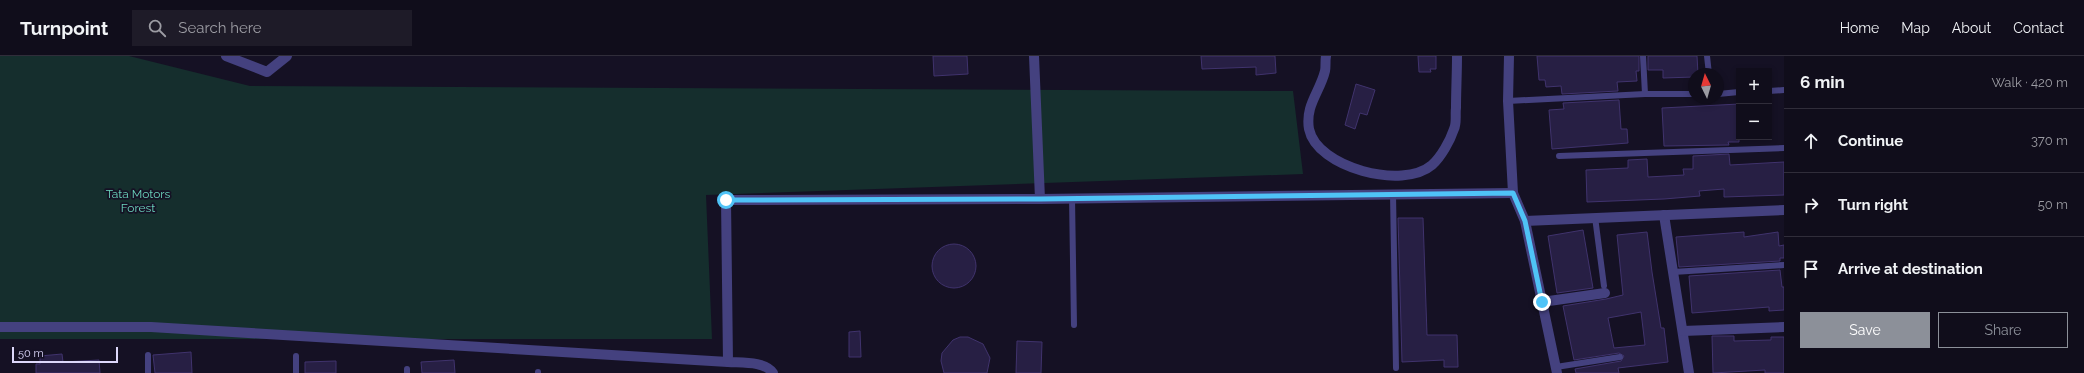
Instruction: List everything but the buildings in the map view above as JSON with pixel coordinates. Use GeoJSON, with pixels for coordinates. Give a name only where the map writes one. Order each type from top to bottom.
{"type":"FeatureCollection","features":[{"type":"Feature","properties":{"kind":"street"},"geometry":{"type":"LineString","coordinates":[[226,56],[267,72],[287,56]]}},
{"type":"Feature","properties":{"kind":"street"},"geometry":{"type":"LineString","coordinates":[[1034,56],[1040,199]]}},
{"type":"Feature","properties":{"kind":"street"},"geometry":{"type":"LineString","coordinates":[[1326,56],[1325,72],[1309,110],[1310,130],[1316,145],[1331,158],[1353,168],[1375,174],[1402,177],[1418,174],[1432,165],[1445,148],[1455,128],[1457,56]]}},
{"type":"Feature","properties":{"kind":"street"},"geometry":{"type":"LineString","coordinates":[[1509,56],[1508,102],[1513,193],[1525,221],[1557,370]]}},
{"type":"Feature","properties":{"kind":"street"},"geometry":{"type":"LineString","coordinates":[[728,362],[726,200],[1040,199],[1513,193]]}},
{"type":"Feature","properties":{"kind":"street"},"geometry":{"type":"LineString","coordinates":[[1525,221],[1784,210]]}},
{"type":"Feature","properties":{"kind":"street"},"geometry":{"type":"LineString","coordinates":[[1664,215],[1689,373]]}},
{"type":"Feature","properties":{"kind":"street"},"geometry":{"type":"LineString","coordinates":[[1542,302],[1604,290]]}},
{"type":"Feature","properties":{"kind":"street"},"geometry":{"type":"LineString","coordinates":[[0,327],[152,327],[728,362],[758,365],[766,367],[773,373]]}},
{"type":"Feature","properties":{"kind":"street"},"geometry":{"type":"LineString","coordinates":[[1683,331],[1784,327]]}},
{"type":"Feature","properties":{"kind":"lane"},"geometry":{"type":"LineString","coordinates":[[1642,56],[1645,94]]}},
{"type":"Feature","properties":{"kind":"lane"},"geometry":{"type":"LineString","coordinates":[[1707,56],[1708,68]]}},
{"type":"Feature","properties":{"kind":"lane"},"geometry":{"type":"LineString","coordinates":[[1772,91],[1784,90]]}},
{"type":"Feature","properties":{"kind":"lane"},"geometry":{"type":"LineString","coordinates":[[1724,93],[1736,92]]}},
{"type":"Feature","properties":{"kind":"lane"},"geometry":{"type":"LineString","coordinates":[[1508,102],[1645,94],[1688,94]]}},
{"type":"Feature","properties":{"kind":"lane"},"geometry":{"type":"LineString","coordinates":[[1559,156],[1784,148]]}},
{"type":"Feature","properties":{"kind":"lane"},"geometry":{"type":"LineString","coordinates":[[1393,194],[1396,368]]}},
{"type":"Feature","properties":{"kind":"lane"},"geometry":{"type":"LineString","coordinates":[[1072,198],[1074,325]]}},
{"type":"Feature","properties":{"kind":"lane"},"geometry":{"type":"LineString","coordinates":[[1595,217],[1604,290]]}},
{"type":"Feature","properties":{"kind":"lane"},"geometry":{"type":"LineString","coordinates":[[1673,272],[1784,265]]}},
{"type":"Feature","properties":{"kind":"lane"},"geometry":{"type":"LineString","coordinates":[[148,355],[148,373]]}},
{"type":"Feature","properties":{"kind":"lane"},"geometry":{"type":"LineString","coordinates":[[296,356],[296,373]]}},
{"type":"Feature","properties":{"kind":"lane"},"geometry":{"type":"LineString","coordinates":[[1557,370],[1620,357]]}},
{"type":"Feature","properties":{"kind":"green space","name":"Tata Motors Forest"},"geometry":{"type":"Polygon","coordinates":[[[0,56],[129,56],[250,86],[1293,91],[1303,174],[706,195],[712,339],[0,339],[0,56]]]}},
{"type":"Feature","properties":{"kind":"route"},"geometry":{"type":"LineString","coordinates":[[726,200],[1040,199],[1513,193],[1525,221],[1542,302]]}}]}
